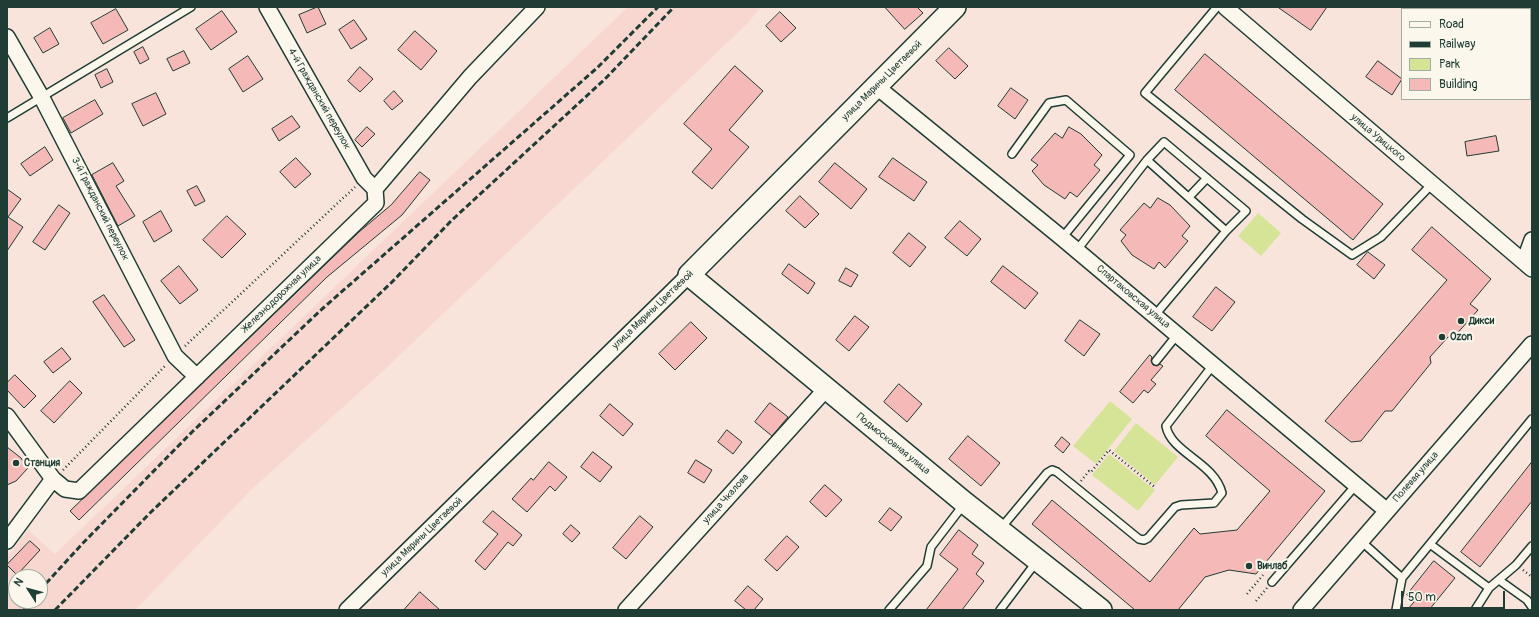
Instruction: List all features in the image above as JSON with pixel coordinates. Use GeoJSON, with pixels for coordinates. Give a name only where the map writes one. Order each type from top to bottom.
{"type":"FeatureCollection","features":[{"type":"Feature","properties":{"kind":"street","name":"4-й Гражданский переулок"},"geometry":{"type":"LineString","coordinates":[[267,7],[364,178],[375,189]]}},
{"type":"Feature","properties":{"kind":"street"},"geometry":{"type":"LineString","coordinates":[[375,189],[470,77],[537,7]]}},
{"type":"Feature","properties":{"kind":"street","name":"улица Марины Цветаевой"},"geometry":{"type":"LineString","coordinates":[[347,610],[689,275],[955,7]]}},
{"type":"Feature","properties":{"kind":"street","name":"улица Урицкого"},"geometry":{"type":"LineString","coordinates":[[1225,7],[1528,266]]}},
{"type":"Feature","properties":{"kind":"street","name":"3-й Гражданский переулок"},"geometry":{"type":"LineString","coordinates":[[7,37],[42,98],[175,356],[198,377]]}},
{"type":"Feature","properties":{"kind":"street","name":"Спартаковская улица"},"geometry":{"type":"LineString","coordinates":[[876,87],[1077,250],[1387,511]]}},
{"type":"Feature","properties":{"kind":"street","name":"Железнодорожная улица"},"geometry":{"type":"LineString","coordinates":[[53,479],[65,489],[79,491],[376,203],[375,189]]}},
{"type":"Feature","properties":{"kind":"street"},"geometry":{"type":"LineString","coordinates":[[1528,266],[1532,240]]}},
{"type":"Feature","properties":{"kind":"street","name":"Подмосковная улица"},"geometry":{"type":"LineString","coordinates":[[689,275],[999,531],[1100,610]]}},
{"type":"Feature","properties":{"kind":"street","name":"Полевая улица"},"geometry":{"type":"LineString","coordinates":[[1301,610],[1532,344]]}},
{"type":"Feature","properties":{"kind":"street","name":"улица Чкалова"},"geometry":{"type":"LineString","coordinates":[[626,610],[826,389]]}},
{"type":"Feature","properties":{"kind":"street"},"geometry":{"type":"LineString","coordinates":[[7,416],[53,479],[7,540]]}},
{"type":"Feature","properties":{"kind":"lane"},"geometry":{"type":"LineString","coordinates":[[7,118],[191,7]]}},
{"type":"Feature","properties":{"kind":"lane"},"geometry":{"type":"LineString","coordinates":[[1217,7],[1145,93],[1302,219],[1352,255],[1381,237],[1432,184]]}},
{"type":"Feature","properties":{"kind":"lane"},"geometry":{"type":"LineString","coordinates":[[1012,154],[1049,103],[1066,100],[1130,155],[1062,238]]}},
{"type":"Feature","properties":{"kind":"lane"},"geometry":{"type":"LineString","coordinates":[[1077,250],[1147,160],[1164,142],[1246,211],[1226,230],[1155,315]]}},
{"type":"Feature","properties":{"kind":"lane"},"geometry":{"type":"LineString","coordinates":[[1147,160],[1226,230]]}},
{"type":"Feature","properties":{"kind":"lane"},"geometry":{"type":"LineString","coordinates":[[1189,197],[1206,178]]}},
{"type":"Feature","properties":{"kind":"lane"},"geometry":{"type":"LineString","coordinates":[[1156,361],[1178,334]]}},
{"type":"Feature","properties":{"kind":"lane"},"geometry":{"type":"LineString","coordinates":[[999,531],[1047,473],[1052,470],[1057,472],[1076,487],[1139,539],[1144,540],[1148,538],[1175,507],[1181,505],[1210,504],[1218,500],[1222,493],[1221,490],[1208,470],[1173,441],[1166,426],[1213,365]]}},
{"type":"Feature","properties":{"kind":"lane"},"geometry":{"type":"LineString","coordinates":[[1396,610],[1402,578],[1532,419]]}},
{"type":"Feature","properties":{"kind":"lane"},"geometry":{"type":"LineString","coordinates":[[1272,582],[1356,485]]}},
{"type":"Feature","properties":{"kind":"lane"},"geometry":{"type":"LineString","coordinates":[[889,610],[927,566],[930,547],[965,503]]}},
{"type":"Feature","properties":{"kind":"lane"},"geometry":{"type":"LineString","coordinates":[[1361,541],[1402,578]]}},
{"type":"Feature","properties":{"kind":"lane"},"geometry":{"type":"LineString","coordinates":[[1430,544],[1489,588]]}},
{"type":"Feature","properties":{"kind":"lane"},"geometry":{"type":"LineString","coordinates":[[1475,610],[1489,588],[1516,565],[1532,546]]}},
{"type":"Feature","properties":{"kind":"lane"},"geometry":{"type":"LineString","coordinates":[[1000,610],[1037,561]]}},
{"type":"Feature","properties":{"kind":"lane"},"geometry":{"type":"LineString","coordinates":[[1499,580],[1527,600],[1532,607]]}},
{"type":"Feature","properties":{"kind":"path"},"geometry":{"type":"LineString","coordinates":[[53,479],[175,356],[364,178]]}},
{"type":"Feature","properties":{"kind":"path"},"geometry":{"type":"LineString","coordinates":[[1076,487],[1089,471],[1091,472],[1109,450],[1156,488]]}},
{"type":"Feature","properties":{"kind":"path"},"geometry":{"type":"LineString","coordinates":[[1256,601],[1272,582]]}},
{"type":"Feature","properties":{"kind":"shaded area"},"geometry":{"type":"Polygon","coordinates":[[[628,7],[761,7],[748,23],[381,373],[253,488],[135,610],[7,610],[7,558],[28,530],[55,554],[628,7]]]}},
{"type":"Feature","properties":{"kind":"green space"},"geometry":{"type":"Polygon","coordinates":[[[1258,213],[1281,233],[1261,256],[1238,236],[1258,213]]]}},
{"type":"Feature","properties":{"kind":"green space"},"geometry":{"type":"Polygon","coordinates":[[[1110,401],[1132,419],[1096,464],[1073,446],[1110,401]]]}},
{"type":"Feature","properties":{"kind":"green space"},"geometry":{"type":"Polygon","coordinates":[[[1136,423],[1178,457],[1155,485],[1114,451],[1136,423]]]}},
{"type":"Feature","properties":{"kind":"green space"},"geometry":{"type":"Polygon","coordinates":[[[1109,454],[1155,490],[1138,511],[1092,475],[1109,454]]]}},
{"type":"Feature","properties":{"kind":"building"},"geometry":{"type":"Polygon","coordinates":[[[318,7],[326,24],[307,33],[299,15],[318,7]]]}},
{"type":"Feature","properties":{"kind":"building"},"geometry":{"type":"Polygon","coordinates":[[[885,7],[917,7],[923,13],[905,29],[885,7]]]}},
{"type":"Feature","properties":{"kind":"building"},"geometry":{"type":"Polygon","coordinates":[[[1278,7],[1327,7],[1311,30],[1278,7]]]}},
{"type":"Feature","properties":{"kind":"building"},"geometry":{"type":"Polygon","coordinates":[[[116,9],[128,30],[103,44],[91,23],[116,9]]]}},
{"type":"Feature","properties":{"kind":"building"},"geometry":{"type":"Polygon","coordinates":[[[222,11],[237,32],[211,50],[196,29],[222,11]]]}},
{"type":"Feature","properties":{"kind":"building"},"geometry":{"type":"Polygon","coordinates":[[[780,12],[796,28],[781,42],[766,26],[780,12]]]}},
{"type":"Feature","properties":{"kind":"building"},"geometry":{"type":"Polygon","coordinates":[[[354,20],[367,39],[351,49],[339,30],[354,20]]]}},
{"type":"Feature","properties":{"kind":"building"},"geometry":{"type":"Polygon","coordinates":[[[50,28],[59,44],[43,53],[34,38],[50,28]]]}},
{"type":"Feature","properties":{"kind":"building"},"geometry":{"type":"Polygon","coordinates":[[[415,31],[437,51],[421,70],[398,50],[415,31]]]}},
{"type":"Feature","properties":{"kind":"building"},"geometry":{"type":"Polygon","coordinates":[[[143,47],[149,59],[140,64],[134,52],[143,47]]]}},
{"type":"Feature","properties":{"kind":"building"},"geometry":{"type":"Polygon","coordinates":[[[949,48],[968,66],[955,79],[936,61],[949,48]]]}},
{"type":"Feature","properties":{"kind":"building"},"geometry":{"type":"Polygon","coordinates":[[[184,51],[190,63],[173,71],[167,59],[184,51]]]}},
{"type":"Feature","properties":{"kind":"building"},"geometry":{"type":"Polygon","coordinates":[[[1205,54],[1383,204],[1353,240],[1175,90],[1205,54]]]}},
{"type":"Feature","properties":{"kind":"building"},"geometry":{"type":"Polygon","coordinates":[[[248,56],[263,79],[243,92],[229,69],[248,56]]]}},
{"type":"Feature","properties":{"kind":"building"},"geometry":{"type":"Polygon","coordinates":[[[1378,61],[1401,78],[1401,81],[1392,95],[1366,77],[1378,61]]]}},
{"type":"Feature","properties":{"kind":"building"},"geometry":{"type":"Polygon","coordinates":[[[735,66],[763,91],[729,130],[749,147],[712,189],[692,172],[712,149],[684,124],[735,66]]]}},
{"type":"Feature","properties":{"kind":"building"},"geometry":{"type":"Polygon","coordinates":[[[360,67],[373,79],[360,92],[348,81],[360,67]]]}},
{"type":"Feature","properties":{"kind":"building"},"geometry":{"type":"Polygon","coordinates":[[[107,69],[113,82],[101,88],[95,75],[107,69]]]}},
{"type":"Feature","properties":{"kind":"building"},"geometry":{"type":"Polygon","coordinates":[[[1011,88],[1028,100],[1015,119],[998,106],[1011,88]]]}},
{"type":"Feature","properties":{"kind":"building"},"geometry":{"type":"Polygon","coordinates":[[[394,91],[403,101],[392,110],[384,101],[394,91]]]}},
{"type":"Feature","properties":{"kind":"building"},"geometry":{"type":"Polygon","coordinates":[[[156,93],[166,114],[143,126],[132,104],[156,93]]]}},
{"type":"Feature","properties":{"kind":"building"},"geometry":{"type":"Polygon","coordinates":[[[95,100],[103,114],[71,133],[63,118],[95,100]]]}},
{"type":"Feature","properties":{"kind":"building"},"geometry":{"type":"Polygon","coordinates":[[[292,116],[300,127],[279,141],[272,129],[292,116]]]}},
{"type":"Feature","properties":{"kind":"building"},"geometry":{"type":"Polygon","coordinates":[[[367,127],[375,134],[362,147],[355,140],[367,127]]]}},
{"type":"Feature","properties":{"kind":"building"},"geometry":{"type":"Polygon","coordinates":[[[1069,127],[1081,134],[1102,155],[1094,165],[1100,170],[1077,197],[1070,192],[1065,199],[1044,185],[1032,171],[1038,165],[1031,160],[1055,133],[1062,138],[1069,127]]]}},
{"type":"Feature","properties":{"kind":"building"},"geometry":{"type":"Polygon","coordinates":[[[1496,136],[1499,151],[1467,156],[1465,142],[1496,136]]]}},
{"type":"Feature","properties":{"kind":"building"},"geometry":{"type":"Polygon","coordinates":[[[45,147],[53,160],[30,176],[21,164],[45,147]]]}},
{"type":"Feature","properties":{"kind":"building"},"geometry":{"type":"Polygon","coordinates":[[[296,158],[311,174],[295,188],[280,172],[296,158]]]}},
{"type":"Feature","properties":{"kind":"building"},"geometry":{"type":"Polygon","coordinates":[[[893,158],[927,182],[914,201],[879,177],[893,158]]]}},
{"type":"Feature","properties":{"kind":"building"},"geometry":{"type":"Polygon","coordinates":[[[113,163],[124,181],[116,186],[135,216],[118,226],[92,175],[113,163]]]}},
{"type":"Feature","properties":{"kind":"building"},"geometry":{"type":"Polygon","coordinates":[[[835,163],[867,189],[851,209],[819,182],[835,163]]]}},
{"type":"Feature","properties":{"kind":"building"},"geometry":{"type":"Polygon","coordinates":[[[420,172],[430,180],[402,215],[327,277],[79,520],[70,511],[359,232],[391,205],[420,172]]]}},
{"type":"Feature","properties":{"kind":"building"},"geometry":{"type":"Polygon","coordinates":[[[197,186],[205,201],[195,206],[187,191],[197,186]]]}},
{"type":"Feature","properties":{"kind":"building"},"geometry":{"type":"Polygon","coordinates":[[[7,189],[21,199],[8,217],[23,227],[7,251],[7,189]]]}},
{"type":"Feature","properties":{"kind":"building"},"geometry":{"type":"Polygon","coordinates":[[[800,196],[819,214],[805,228],[786,211],[800,196]]]}},
{"type":"Feature","properties":{"kind":"building"},"geometry":{"type":"Polygon","coordinates":[[[1158,198],[1170,205],[1190,226],[1182,236],[1188,241],[1165,268],[1159,262],[1154,269],[1132,255],[1121,241],[1126,235],[1120,230],[1144,203],[1150,208],[1158,198]]]}},
{"type":"Feature","properties":{"kind":"building"},"geometry":{"type":"Polygon","coordinates":[[[59,205],[70,213],[45,250],[33,242],[59,205]]]}},
{"type":"Feature","properties":{"kind":"building"},"geometry":{"type":"Polygon","coordinates":[[[161,211],[172,231],[154,242],[143,222],[161,211]]]}},
{"type":"Feature","properties":{"kind":"building"},"geometry":{"type":"Polygon","coordinates":[[[227,216],[246,234],[222,258],[203,240],[227,216]]]}},
{"type":"Feature","properties":{"kind":"building"},"geometry":{"type":"Polygon","coordinates":[[[960,221],[981,239],[967,256],[945,238],[960,221]]]}},
{"type":"Feature","properties":{"kind":"building"},"geometry":{"type":"Polygon","coordinates":[[[1432,227],[1491,279],[1470,304],[1478,310],[1453,338],[1448,337],[1430,357],[1431,363],[1392,411],[1385,411],[1361,441],[1351,442],[1325,421],[1447,280],[1412,250],[1432,227]]]}},
{"type":"Feature","properties":{"kind":"building"},"geometry":{"type":"Polygon","coordinates":[[[909,233],[926,247],[910,267],[893,253],[909,233]]]}},
{"type":"Feature","properties":{"kind":"building"},"geometry":{"type":"Polygon","coordinates":[[[1368,252],[1385,265],[1374,279],[1357,265],[1368,252]]]}},
{"type":"Feature","properties":{"kind":"building"},"geometry":{"type":"Polygon","coordinates":[[[789,264],[815,283],[808,294],[782,274],[789,264]]]}},
{"type":"Feature","properties":{"kind":"building"},"geometry":{"type":"Polygon","coordinates":[[[179,266],[198,290],[180,304],[161,281],[179,266]]]}},
{"type":"Feature","properties":{"kind":"building"},"geometry":{"type":"Polygon","coordinates":[[[1003,266],[1038,293],[1025,309],[991,282],[1003,266]]]}},
{"type":"Feature","properties":{"kind":"building"},"geometry":{"type":"Polygon","coordinates":[[[846,268],[858,275],[851,287],[839,281],[846,268]]]}},
{"type":"Feature","properties":{"kind":"building"},"geometry":{"type":"Polygon","coordinates":[[[1216,287],[1235,302],[1212,331],[1193,317],[1216,287]]]}},
{"type":"Feature","properties":{"kind":"building"},"geometry":{"type":"Polygon","coordinates":[[[104,295],[135,340],[124,347],[93,302],[104,295]]]}},
{"type":"Feature","properties":{"kind":"building"},"geometry":{"type":"Polygon","coordinates":[[[855,316],[869,327],[849,351],[836,340],[855,316]]]}},
{"type":"Feature","properties":{"kind":"building"},"geometry":{"type":"Polygon","coordinates":[[[1080,320],[1100,334],[1084,356],[1065,341],[1080,320]]]}},
{"type":"Feature","properties":{"kind":"building"},"geometry":{"type":"Polygon","coordinates":[[[691,322],[707,338],[675,370],[659,354],[691,322]]]}},
{"type":"Feature","properties":{"kind":"building"},"geometry":{"type":"Polygon","coordinates":[[[62,348],[71,359],[53,373],[44,362],[62,348]]]}},
{"type":"Feature","properties":{"kind":"building"},"geometry":{"type":"Polygon","coordinates":[[[1150,355],[1152,357],[1151,361],[1153,365],[1157,366],[1160,364],[1163,366],[1151,380],[1156,384],[1148,393],[1144,390],[1133,403],[1120,392],[1150,355]]]}},
{"type":"Feature","properties":{"kind":"building"},"geometry":{"type":"Polygon","coordinates":[[[15,375],[36,396],[24,408],[7,390],[7,383],[15,375]]]}},
{"type":"Feature","properties":{"kind":"building"},"geometry":{"type":"Polygon","coordinates":[[[70,381],[82,393],[54,423],[41,411],[70,381]]]}},
{"type":"Feature","properties":{"kind":"building"},"geometry":{"type":"Polygon","coordinates":[[[899,384],[922,404],[907,422],[884,402],[899,384]]]}},
{"type":"Feature","properties":{"kind":"building"},"geometry":{"type":"Polygon","coordinates":[[[770,403],[788,417],[772,436],[755,422],[770,403]]]}},
{"type":"Feature","properties":{"kind":"building"},"geometry":{"type":"Polygon","coordinates":[[[610,404],[633,424],[623,436],[600,416],[610,404]]]}},
{"type":"Feature","properties":{"kind":"building"},"geometry":{"type":"Polygon","coordinates":[[[1227,410],[1325,491],[1256,574],[1229,570],[1205,577],[1178,610],[1135,610],[1032,524],[1052,500],[1150,582],[1194,528],[1200,534],[1237,530],[1270,491],[1206,436],[1227,410]]]}},
{"type":"Feature","properties":{"kind":"building"},"geometry":{"type":"Polygon","coordinates":[[[727,430],[742,442],[733,454],[718,442],[727,430]]]}},
{"type":"Feature","properties":{"kind":"building"},"geometry":{"type":"Polygon","coordinates":[[[968,436],[1000,463],[981,486],[949,459],[968,436]]]}},
{"type":"Feature","properties":{"kind":"building"},"geometry":{"type":"Polygon","coordinates":[[[1062,437],[1070,444],[1063,453],[1055,446],[1062,437]]]}},
{"type":"Feature","properties":{"kind":"building","name":"Станция"},"geometry":{"type":"Polygon","coordinates":[[[7,447],[21,458],[28,468],[16,481],[7,485],[7,447]]]}},
{"type":"Feature","properties":{"kind":"building"},"geometry":{"type":"Polygon","coordinates":[[[593,452],[612,467],[600,482],[581,467],[593,452]]]}},
{"type":"Feature","properties":{"kind":"building"},"geometry":{"type":"Polygon","coordinates":[[[696,460],[712,470],[704,483],[688,473],[696,460]]]}},
{"type":"Feature","properties":{"kind":"building"},"geometry":{"type":"Polygon","coordinates":[[[549,462],[567,477],[555,491],[550,486],[527,512],[512,499],[531,478],[533,480],[549,462]]]}},
{"type":"Feature","properties":{"kind":"building"},"geometry":{"type":"Polygon","coordinates":[[[1532,462],[1532,501],[1480,567],[1461,552],[1532,462]]]}},
{"type":"Feature","properties":{"kind":"building"},"geometry":{"type":"Polygon","coordinates":[[[825,485],[842,500],[826,517],[810,502],[825,485]]]}},
{"type":"Feature","properties":{"kind":"building"},"geometry":{"type":"Polygon","coordinates":[[[890,508],[902,517],[891,531],[879,522],[890,508]]]}},
{"type":"Feature","properties":{"kind":"building"},"geometry":{"type":"Polygon","coordinates":[[[493,511],[522,535],[513,546],[508,542],[485,570],[475,561],[498,534],[483,522],[493,511]]]}},
{"type":"Feature","properties":{"kind":"building"},"geometry":{"type":"Polygon","coordinates":[[[640,516],[653,527],[626,559],[613,548],[640,516]]]}},
{"type":"Feature","properties":{"kind":"building"},"geometry":{"type":"Polygon","coordinates":[[[571,525],[580,533],[572,542],[563,534],[571,525]]]}},
{"type":"Feature","properties":{"kind":"building"},"geometry":{"type":"Polygon","coordinates":[[[959,530],[978,545],[972,554],[984,563],[976,574],[984,581],[962,610],[926,610],[958,569],[940,555],[959,530]]]}},
{"type":"Feature","properties":{"kind":"building"},"geometry":{"type":"Polygon","coordinates":[[[787,536],[799,547],[777,571],[765,560],[787,536]]]}},
{"type":"Feature","properties":{"kind":"building"},"geometry":{"type":"Polygon","coordinates":[[[30,541],[40,550],[23,569],[11,569],[7,565],[30,541]]]}},
{"type":"Feature","properties":{"kind":"building"},"geometry":{"type":"Polygon","coordinates":[[[1434,561],[1455,578],[1429,610],[1407,610],[1414,602],[1407,595],[1434,561]]]}},
{"type":"Feature","properties":{"kind":"building"},"geometry":{"type":"Polygon","coordinates":[[[748,586],[763,599],[754,610],[746,610],[735,601],[748,586]]]}},
{"type":"Feature","properties":{"kind":"building"},"geometry":{"type":"Polygon","coordinates":[[[420,592],[440,610],[404,610],[420,592]]]}},
{"type":"Feature","properties":{"kind":"railway"},"geometry":{"type":"LineString","coordinates":[[48,581],[83,543],[192,432],[322,309],[597,68],[658,7]]}},
{"type":"Feature","properties":{"kind":"railway"},"geometry":{"type":"LineString","coordinates":[[55,610],[151,512],[392,282],[452,220],[605,79],[674,7]]}},
{"type":"Feature","properties":{"kind":"place","name":"Дикси"},"geometry":{"type":"Point","coordinates":[1461,321]}},
{"type":"Feature","properties":{"kind":"place","name":"Ozon"},"geometry":{"type":"Point","coordinates":[1442,337]}},
{"type":"Feature","properties":{"kind":"place","name":"Станция"},"geometry":{"type":"Point","coordinates":[16,463]}},
{"type":"Feature","properties":{"kind":"place","name":"Винлаб"},"geometry":{"type":"Point","coordinates":[1249,566]}}]}
